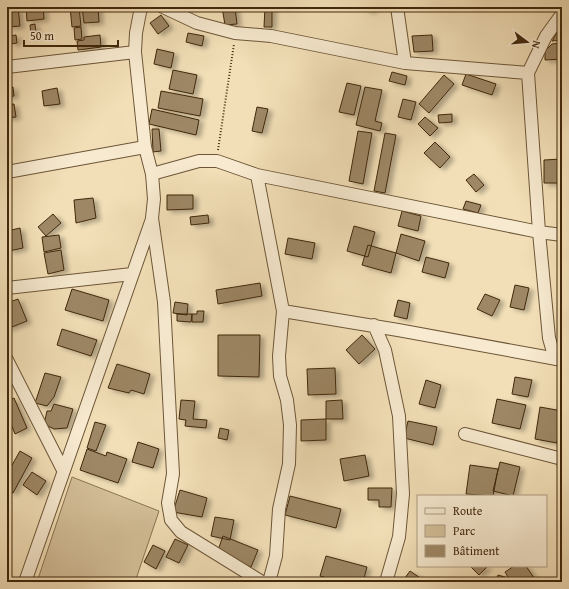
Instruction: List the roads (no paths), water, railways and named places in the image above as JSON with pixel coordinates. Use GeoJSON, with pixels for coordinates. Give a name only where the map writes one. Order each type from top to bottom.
{"type":"FeatureCollection","features":[{"type":"Feature","properties":{"kind":"street"},"geometry":{"type":"LineString","coordinates":[[25,582],[152,218],[154,199],[152,174],[144,147],[136,52],[136,33],[141,7]]}},
{"type":"Feature","properties":{"kind":"street"},"geometry":{"type":"LineString","coordinates":[[163,7],[196,23],[235,32],[271,36],[405,63],[528,74]]}},
{"type":"Feature","properties":{"kind":"street"},"geometry":{"type":"LineString","coordinates":[[397,7],[405,63]]}},
{"type":"Feature","properties":{"kind":"street"},"geometry":{"type":"LineString","coordinates":[[558,360],[549,338],[539,232],[528,74],[546,36],[562,14]]}},
{"type":"Feature","properties":{"kind":"street"},"geometry":{"type":"LineString","coordinates":[[7,67],[136,52]]}},
{"type":"Feature","properties":{"kind":"street"},"geometry":{"type":"LineString","coordinates":[[7,172],[144,147]]}},
{"type":"Feature","properties":{"kind":"street"},"geometry":{"type":"LineString","coordinates":[[152,174],[199,161],[217,161],[257,175],[539,232],[562,235]]}},
{"type":"Feature","properties":{"kind":"street"},"geometry":{"type":"LineString","coordinates":[[257,175],[283,311],[279,356],[280,376],[287,400],[290,425],[289,464],[278,509],[276,556],[270,582]]}},
{"type":"Feature","properties":{"kind":"street"},"geometry":{"type":"LineString","coordinates":[[152,218],[164,302],[173,474],[168,503],[171,520],[181,532],[262,582]]}},
{"type":"Feature","properties":{"kind":"street"},"geometry":{"type":"LineString","coordinates":[[7,288],[132,274]]}},
{"type":"Feature","properties":{"kind":"street"},"geometry":{"type":"LineString","coordinates":[[283,311],[374,325],[558,360]]}},
{"type":"Feature","properties":{"kind":"street"},"geometry":{"type":"LineString","coordinates":[[374,325],[385,350],[399,416],[403,494],[399,538],[386,582]]}},
{"type":"Feature","properties":{"kind":"street"},"geometry":{"type":"LineString","coordinates":[[385,350],[398,330]]}},
{"type":"Feature","properties":{"kind":"street"},"geometry":{"type":"LineString","coordinates":[[532,354],[549,338]]}},
{"type":"Feature","properties":{"kind":"street"},"geometry":{"type":"LineString","coordinates":[[7,360],[63,470]]}},
{"type":"Feature","properties":{"kind":"street"},"geometry":{"type":"LineString","coordinates":[[465,434],[562,459]]}}]}
